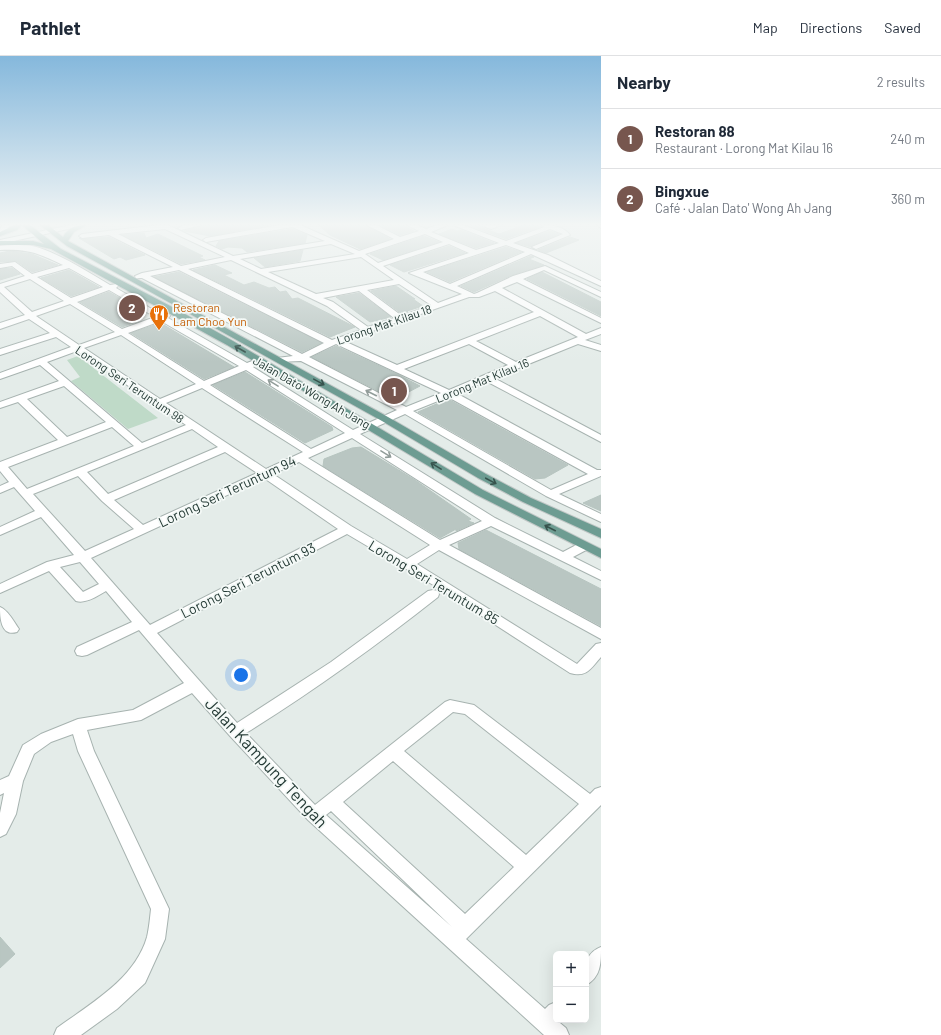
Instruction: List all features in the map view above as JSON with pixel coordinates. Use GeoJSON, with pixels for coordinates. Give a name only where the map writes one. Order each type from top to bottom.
{"type":"FeatureCollection","features":[{"type":"Feature","properties":{"kind":"main road","name":"Jalan Dato' Wong Ah Jang"},"geometry":{"type":"LineString","coordinates":[[96,271],[175,312],[260,361],[479,492],[601,554]]}},
{"type":"Feature","properties":{"kind":"main road","name":"Jalan Dato' Wong Ah Jang"},"geometry":{"type":"LineString","coordinates":[[119,271],[385,419],[482,476],[527,500],[601,534]]}},
{"type":"Feature","properties":{"kind":"street"},"geometry":{"type":"LineString","coordinates":[[21,271],[122,333],[202,385],[439,545],[601,634]]}},
{"type":"Feature","properties":{"kind":"street"},"geometry":{"type":"LineString","coordinates":[[0,287],[53,271]]}},
{"type":"Feature","properties":{"kind":"street"},"geometry":{"type":"LineString","coordinates":[[80,271],[246,367],[354,433],[491,521],[601,576]]}},
{"type":"Feature","properties":{"kind":"street"},"geometry":{"type":"LineString","coordinates":[[132,278],[167,271]]}},
{"type":"Feature","properties":{"kind":"street"},"geometry":{"type":"LineString","coordinates":[[188,271],[334,342],[398,368],[449,393],[598,473]]}},
{"type":"Feature","properties":{"kind":"street"},"geometry":{"type":"LineString","coordinates":[[261,271],[330,304],[367,330]]}},
{"type":"Feature","properties":{"kind":"street"},"geometry":{"type":"LineString","coordinates":[[388,271],[437,306]]}},
{"type":"Feature","properties":{"kind":"street"},"geometry":{"type":"LineString","coordinates":[[315,297],[400,279],[420,271]]}},
{"type":"Feature","properties":{"kind":"street"},"geometry":{"type":"LineString","coordinates":[[449,287],[485,271]]}},
{"type":"Feature","properties":{"kind":"street","name":"Lorong Mat Kilau 18"},"geometry":{"type":"LineString","coordinates":[[301,358],[334,342],[468,295],[477,296],[536,271]]}},
{"type":"Feature","properties":{"kind":"street","name":"Lorong Mat Kilau 18"},"geometry":{"type":"LineString","coordinates":[[551,271],[601,295]]}},
{"type":"Feature","properties":{"kind":"street"},"geometry":{"type":"LineString","coordinates":[[573,271],[601,284]]}},
{"type":"Feature","properties":{"kind":"street"},"geometry":{"type":"LineString","coordinates":[[416,272],[468,295]]}},
{"type":"Feature","properties":{"kind":"street"},"geometry":{"type":"LineString","coordinates":[[142,275],[406,411],[550,494],[601,518]]}},
{"type":"Feature","properties":{"kind":"street"},"geometry":{"type":"LineString","coordinates":[[516,278],[601,321]]}},
{"type":"Feature","properties":{"kind":"street"},"geometry":{"type":"LineString","coordinates":[[0,326],[120,283]]}},
{"type":"Feature","properties":{"kind":"street","name":"Lorong Seri Teruntum 98"},"geometry":{"type":"LineString","coordinates":[[0,287],[31,316],[264,474]]}},
{"type":"Feature","properties":{"kind":"street"},"geometry":{"type":"LineString","coordinates":[[360,288],[401,319]]}},
{"type":"Feature","properties":{"kind":"street"},"geometry":{"type":"LineString","coordinates":[[494,288],[540,313],[582,339],[601,348]]}},
{"type":"Feature","properties":{"kind":"street"},"geometry":{"type":"LineString","coordinates":[[0,376],[122,333],[175,312]]}},
{"type":"Feature","properties":{"kind":"street"},"geometry":{"type":"LineString","coordinates":[[398,368],[540,313]]}},
{"type":"Feature","properties":{"kind":"street","name":"Lorong Mat Kilau 16"},"geometry":{"type":"LineString","coordinates":[[370,426],[601,331]]}},
{"type":"Feature","properties":{"kind":"street"},"geometry":{"type":"LineString","coordinates":[[0,352],[57,334]]}},
{"type":"Feature","properties":{"kind":"street"},"geometry":{"type":"LineString","coordinates":[[469,340],[516,366]]}},
{"type":"Feature","properties":{"kind":"street"},"geometry":{"type":"LineString","coordinates":[[280,360],[301,358]]}},
{"type":"Feature","properties":{"kind":"street"},"geometry":{"type":"LineString","coordinates":[[158,403],[260,361]]}},
{"type":"Feature","properties":{"kind":"street"},"geometry":{"type":"LineString","coordinates":[[42,362],[141,447]]}},
{"type":"Feature","properties":{"kind":"street"},"geometry":{"type":"LineString","coordinates":[[487,378],[601,439]]}},
{"type":"Feature","properties":{"kind":"street"},"geometry":{"type":"LineString","coordinates":[[0,405],[66,382]]}},
{"type":"Feature","properties":{"kind":"street"},"geometry":{"type":"LineString","coordinates":[[20,398],[65,441]]}},
{"type":"Feature","properties":{"kind":"street"},"geometry":{"type":"LineString","coordinates":[[1,465],[113,423]]}},
{"type":"Feature","properties":{"kind":"street"},"geometry":{"type":"LineString","coordinates":[[0,490],[21,488],[80,471],[192,426]]}},
{"type":"Feature","properties":{"kind":"street","name":"Lorong Seri Teruntum 94"},"geometry":{"type":"LineString","coordinates":[[0,590],[51,565],[84,557],[370,426]]}},
{"type":"Feature","properties":{"kind":"street"},"geometry":{"type":"LineString","coordinates":[[106,498],[226,448]]}},
{"type":"Feature","properties":{"kind":"street","name":"Jalan Kampung Tengah"},"geometry":{"type":"LineString","coordinates":[[1,465],[84,557],[235,732],[314,815],[452,940],[553,1022]]}},
{"type":"Feature","properties":{"kind":"street"},"geometry":{"type":"LineString","coordinates":[[80,471],[106,498],[142,530]]}},
{"type":"Feature","properties":{"kind":"street"},"geometry":{"type":"LineString","coordinates":[[550,494],[598,473]]}},
{"type":"Feature","properties":{"kind":"street","name":"Lorong Seri Teruntum 85"},"geometry":{"type":"LineString","coordinates":[[264,474],[347,529],[407,564],[575,669],[582,669],[601,648]]}},
{"type":"Feature","properties":{"kind":"street"},"geometry":{"type":"LineString","coordinates":[[0,531],[43,512]]}},
{"type":"Feature","properties":{"kind":"street"},"geometry":{"type":"LineString","coordinates":[[407,564],[439,545],[491,521]]}},
{"type":"Feature","properties":{"kind":"street","name":"Lorong Seri Teruntum 93"},"geometry":{"type":"LineString","coordinates":[[82,651],[145,627],[347,529]]}},
{"type":"Feature","properties":{"kind":"street"},"geometry":{"type":"LineString","coordinates":[[563,557],[584,546]]}},
{"type":"Feature","properties":{"kind":"street"},"geometry":{"type":"LineString","coordinates":[[51,565],[81,598],[108,585]]}},
{"type":"Feature","properties":{"kind":"street"},"geometry":{"type":"LineString","coordinates":[[235,732],[289,700],[376,639],[433,594]]}},
{"type":"Feature","properties":{"kind":"street"},"geometry":{"type":"LineString","coordinates":[[0,612],[12,629]]}},
{"type":"Feature","properties":{"kind":"street"},"geometry":{"type":"LineString","coordinates":[[0,829],[8,814],[15,782],[28,750],[46,738],[78,725],[136,716],[194,685]]}},
{"type":"Feature","properties":{"kind":"street"},"geometry":{"type":"LineString","coordinates":[[314,815],[450,706],[469,709],[596,799],[452,940]]}},
{"type":"Feature","properties":{"kind":"street"},"geometry":{"type":"LineString","coordinates":[[64,1035],[110,1002],[138,976],[156,939],[160,908],[86,751],[78,725]]}},
{"type":"Feature","properties":{"kind":"street"},"geometry":{"type":"LineString","coordinates":[[393,751],[527,867]]}},
{"type":"Feature","properties":{"kind":"street"},"geometry":{"type":"LineString","coordinates":[[0,788],[15,782]]}},
{"type":"Feature","properties":{"kind":"street"},"geometry":{"type":"LineString","coordinates":[[331,801],[466,927]]}},
{"type":"Feature","properties":{"kind":"street"},"geometry":{"type":"LineString","coordinates":[[589,971],[601,956]]}},
{"type":"Feature","properties":{"kind":"green space"},"geometry":{"type":"Polygon","coordinates":[[[78,356],[158,418],[128,429],[71,381],[80,377],[67,360],[78,356]]]}},
{"type":"Feature","properties":{"kind":"building"},"geometry":{"type":"Polygon","coordinates":[[[0,271],[16,271],[20,274],[0,280],[0,271]]]}},
{"type":"Feature","properties":{"kind":"building"},"geometry":{"type":"Polygon","coordinates":[[[70,271],[99,287],[71,296],[41,278],[70,271]]]}},
{"type":"Feature","properties":{"kind":"building"},"geometry":{"type":"Polygon","coordinates":[[[194,271],[227,271],[232,273],[224,275],[244,285],[254,282],[269,288],[275,287],[280,292],[286,291],[292,299],[298,298],[355,327],[330,337],[194,271]]]}},
{"type":"Feature","properties":{"kind":"building"},"geometry":{"type":"Polygon","coordinates":[[[431,271],[477,271],[450,282],[427,272],[431,271]]]}},
{"type":"Feature","properties":{"kind":"building"},"geometry":{"type":"Polygon","coordinates":[[[497,271],[526,271],[512,275],[474,292],[461,286],[497,271]]]}},
{"type":"Feature","properties":{"kind":"building"},"geometry":{"type":"Polygon","coordinates":[[[179,272],[321,343],[302,352],[154,277],[179,272]]]}},
{"type":"Feature","properties":{"kind":"building"},"geometry":{"type":"Polygon","coordinates":[[[542,272],[601,302],[601,316],[527,279],[542,272]]]}},
{"type":"Feature","properties":{"kind":"building"},"geometry":{"type":"Polygon","coordinates":[[[396,286],[423,306],[402,314],[371,291],[396,286]]]}},
{"type":"Feature","properties":{"kind":"building"},"geometry":{"type":"Polygon","coordinates":[[[109,292],[141,310],[139,321],[122,327],[80,302],[109,292]]]}},
{"type":"Feature","properties":{"kind":"building"},"geometry":{"type":"Polygon","coordinates":[[[359,293],[391,317],[370,322],[336,297],[359,293]]]}},
{"type":"Feature","properties":{"kind":"building"},"geometry":{"type":"Polygon","coordinates":[[[158,324],[164,325],[234,367],[204,379],[131,333],[158,324]]]}},
{"type":"Feature","properties":{"kind":"building"},"geometry":{"type":"Polygon","coordinates":[[[336,346],[420,386],[399,397],[388,396],[312,357],[336,346]]]}},
{"type":"Feature","properties":{"kind":"building"},"geometry":{"type":"Polygon","coordinates":[[[245,372],[332,427],[333,430],[305,443],[213,385],[245,372]]]}},
{"type":"Feature","properties":{"kind":"building"},"geometry":{"type":"Polygon","coordinates":[[[448,399],[568,465],[545,478],[535,479],[418,412],[448,399]]]}},
{"type":"Feature","properties":{"kind":"building"},"geometry":{"type":"Polygon","coordinates":[[[361,447],[415,480],[471,519],[468,521],[474,523],[456,531],[456,529],[440,538],[323,466],[324,459],[352,448],[361,447]]]}},
{"type":"Feature","properties":{"kind":"building"},"geometry":{"type":"Polygon","coordinates":[[[601,495],[601,511],[583,503],[601,495]]]}},
{"type":"Feature","properties":{"kind":"building"},"geometry":{"type":"Polygon","coordinates":[[[486,530],[601,589],[601,626],[459,549],[458,543],[486,530]]]}},
{"type":"Feature","properties":{"kind":"building"},"geometry":{"type":"Polygon","coordinates":[[[0,937],[15,954],[0,968],[0,937]]]}},
{"type":"Feature","properties":{"kind":"place","name":"Bingxue"},"geometry":{"type":"Point","coordinates":[132,308]}},
{"type":"Feature","properties":{"kind":"place","name":"Restoran Lam Choo Yun"},"geometry":{"type":"Point","coordinates":[159,331]}},
{"type":"Feature","properties":{"kind":"place","name":"Restoran 88"},"geometry":{"type":"Point","coordinates":[394,391]}}]}
